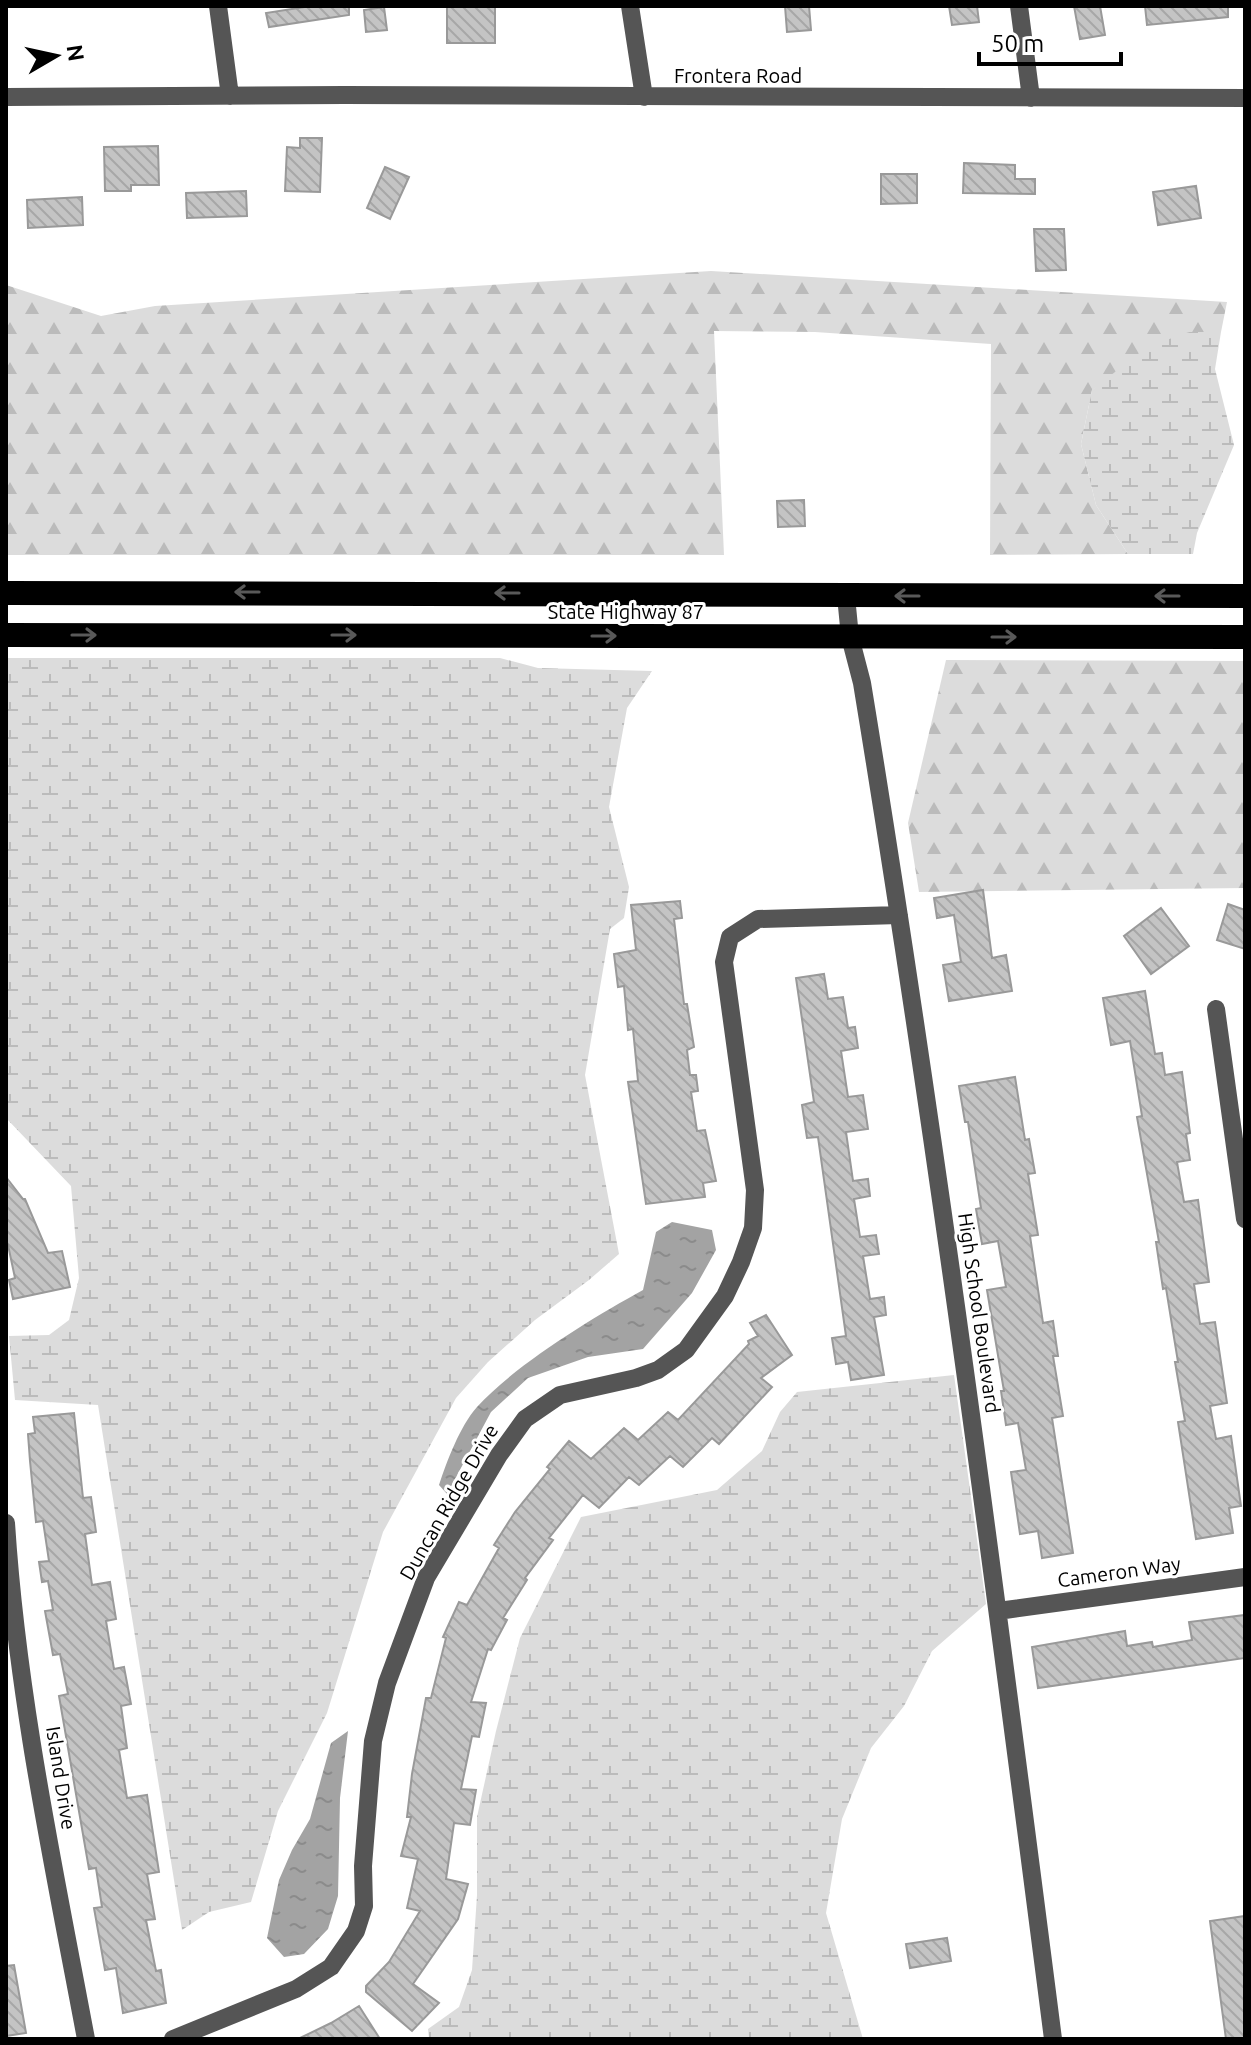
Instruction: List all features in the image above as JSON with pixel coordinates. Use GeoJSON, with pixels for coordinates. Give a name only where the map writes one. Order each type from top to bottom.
{"type":"FeatureCollection","features":[{"type":"Feature","properties":{"kind":"highway"},"geometry":{"type":"LineString","coordinates":[[6,593],[1245,596]]}},
{"type":"Feature","properties":{"kind":"highway","name":"State Highway 87"},"geometry":{"type":"LineString","coordinates":[[7,635],[1245,637]]}},
{"type":"Feature","properties":{"kind":"street"},"geometry":{"type":"LineString","coordinates":[[218,6],[230,96]]}},
{"type":"Feature","properties":{"kind":"street"},"geometry":{"type":"LineString","coordinates":[[630,6],[644,97]]}},
{"type":"Feature","properties":{"kind":"street"},"geometry":{"type":"LineString","coordinates":[[1019,6],[1031,98]]}},
{"type":"Feature","properties":{"kind":"street","name":"Frontera Road"},"geometry":{"type":"LineString","coordinates":[[6,97],[1245,98]]}},
{"type":"Feature","properties":{"kind":"street","name":"High School Boulevard"},"geometry":{"type":"LineString","coordinates":[[846,596],[850,637],[862,683],[899,915],[998,1611],[1053,2039]]}},
{"type":"Feature","properties":{"kind":"street","name":"Duncan Ridge Drive"},"geometry":{"type":"LineString","coordinates":[[173,2039],[296,1989],[331,1967],[356,1931],[364,1906],[363,1866],[373,1741],[387,1683],[426,1578],[499,1455],[525,1419],[560,1395],[658,1370],[686,1350],[725,1296],[753,1228],[755,1190],[724,962],[730,937],[758,919],[899,915]]}},
{"type":"Feature","properties":{"kind":"street"},"geometry":{"type":"LineString","coordinates":[[1216,1009],[1245,1219]]}},
{"type":"Feature","properties":{"kind":"street","name":"Island Drive"},"geometry":{"type":"LineString","coordinates":[[6,1523],[10,1587],[23,1684],[86,2039]]}},
{"type":"Feature","properties":{"kind":"street","name":"Cameron Way"},"geometry":{"type":"LineString","coordinates":[[998,1611],[1245,1577]]}},
{"type":"Feature","properties":{"kind":"green space"},"geometry":{"type":"Polygon","coordinates":[[[711,271],[1227,302],[1221,332],[1189,332],[1092,390],[1081,444],[1096,505],[1128,554],[990,555],[991,344],[815,332],[714,331],[724,555],[6,555],[6,285],[101,316],[155,306],[711,271]]]}},
{"type":"Feature","properties":{"kind":"green space"},"geometry":{"type":"Polygon","coordinates":[[[1189,332],[1221,332],[1215,369],[1234,445],[1197,533],[1193,554],[1128,554],[1096,505],[1081,444],[1092,390],[1147,347],[1189,332]]]}},
{"type":"Feature","properties":{"kind":"green space"},"geometry":{"type":"Polygon","coordinates":[[[6,658],[500,658],[538,668],[652,671],[627,708],[609,807],[629,887],[624,918],[610,929],[585,1075],[619,1254],[535,1320],[488,1362],[456,1398],[383,1532],[327,1713],[278,1811],[251,1902],[209,1912],[182,1930],[98,1405],[15,1400],[9,1336],[49,1335],[69,1320],[79,1278],[71,1186],[6,1118],[6,658]]]}},
{"type":"Feature","properties":{"kind":"green space"},"geometry":{"type":"Polygon","coordinates":[[[946,660],[1245,661],[1245,888],[919,892],[908,823],[946,660]]]}},
{"type":"Feature","properties":{"kind":"green space"},"geometry":{"type":"Polygon","coordinates":[[[954,1375],[986,1604],[932,1651],[904,1706],[871,1748],[842,1819],[826,1913],[863,2039],[429,2039],[428,2029],[459,2007],[472,1970],[477,1895],[477,1817],[520,1638],[581,1517],[717,1490],[762,1451],[780,1412],[797,1392],[954,1375]]]}},
{"type":"Feature","properties":{"kind":"water"},"geometry":{"type":"Polygon","coordinates":[[[672,1222],[712,1230],[716,1250],[692,1293],[643,1349],[588,1357],[528,1378],[491,1412],[447,1494],[439,1485],[442,1476],[460,1434],[477,1407],[533,1359],[643,1290],[656,1232],[672,1222]]]}},
{"type":"Feature","properties":{"kind":"water"},"geometry":{"type":"Polygon","coordinates":[[[348,1731],[340,1798],[338,1896],[328,1929],[304,1954],[284,1957],[267,1938],[279,1880],[310,1819],[331,1743],[348,1731]]]}},
{"type":"Feature","properties":{"kind":"building"},"geometry":{"type":"Polygon","coordinates":[[[311,6],[349,6],[349,15],[269,27],[266,13],[311,6]]]}},
{"type":"Feature","properties":{"kind":"building"},"geometry":{"type":"Polygon","coordinates":[[[447,6],[495,6],[495,43],[447,43],[447,6]]]}},
{"type":"Feature","properties":{"kind":"building"},"geometry":{"type":"Polygon","coordinates":[[[785,6],[809,6],[811,30],[787,32],[785,6]]]}},
{"type":"Feature","properties":{"kind":"building"},"geometry":{"type":"Polygon","coordinates":[[[949,6],[977,6],[979,22],[952,25],[949,6]]]}},
{"type":"Feature","properties":{"kind":"building"},"geometry":{"type":"Polygon","coordinates":[[[1074,6],[1100,6],[1105,35],[1080,39],[1074,6]]]}},
{"type":"Feature","properties":{"kind":"building"},"geometry":{"type":"Polygon","coordinates":[[[1145,6],[1228,6],[1228,17],[1147,25],[1145,6]]]}},
{"type":"Feature","properties":{"kind":"building"},"geometry":{"type":"Polygon","coordinates":[[[384,7],[387,30],[366,32],[364,10],[384,7]]]}},
{"type":"Feature","properties":{"kind":"building"},"geometry":{"type":"Polygon","coordinates":[[[300,138],[322,138],[320,192],[285,191],[287,147],[300,148],[300,138]]]}},
{"type":"Feature","properties":{"kind":"building"},"geometry":{"type":"Polygon","coordinates":[[[158,146],[159,185],[131,185],[131,191],[105,191],[104,147],[158,146]]]}},
{"type":"Feature","properties":{"kind":"building"},"geometry":{"type":"Polygon","coordinates":[[[964,163],[1015,165],[1015,179],[1035,179],[1035,194],[963,193],[964,163]]]}},
{"type":"Feature","properties":{"kind":"building"},"geometry":{"type":"Polygon","coordinates":[[[385,167],[409,177],[390,219],[367,208],[385,167]]]}},
{"type":"Feature","properties":{"kind":"building"},"geometry":{"type":"Polygon","coordinates":[[[881,174],[917,174],[917,203],[881,204],[881,174]]]}},
{"type":"Feature","properties":{"kind":"building"},"geometry":{"type":"Polygon","coordinates":[[[1196,186],[1201,218],[1158,225],[1153,192],[1196,186]]]}},
{"type":"Feature","properties":{"kind":"building"},"geometry":{"type":"Polygon","coordinates":[[[246,191],[247,216],[187,218],[186,193],[246,191]]]}},
{"type":"Feature","properties":{"kind":"building"},"geometry":{"type":"Polygon","coordinates":[[[82,197],[83,225],[28,228],[27,200],[82,197]]]}},
{"type":"Feature","properties":{"kind":"building"},"geometry":{"type":"Polygon","coordinates":[[[1034,229],[1064,229],[1066,270],[1036,271],[1034,229]]]}},
{"type":"Feature","properties":{"kind":"building"},"geometry":{"type":"Polygon","coordinates":[[[804,500],[805,526],[778,527],[777,501],[804,500]]]}},
{"type":"Feature","properties":{"kind":"building"},"geometry":{"type":"Polygon","coordinates":[[[983,890],[992,958],[1006,955],[1012,991],[949,1001],[943,965],[961,962],[954,915],[937,918],[934,898],[983,890]]]}},
{"type":"Feature","properties":{"kind":"building"},"geometry":{"type":"Polygon","coordinates":[[[680,901],[682,918],[674,919],[684,1004],[687,1004],[694,1047],[687,1050],[690,1075],[696,1075],[698,1091],[691,1092],[697,1131],[705,1130],[716,1181],[703,1183],[705,1197],[646,1204],[628,1082],[638,1081],[633,1029],[628,1030],[624,986],[618,987],[614,954],[636,950],[631,905],[680,901]]]}},
{"type":"Feature","properties":{"kind":"building"},"geometry":{"type":"Polygon","coordinates":[[[1228,904],[1245,910],[1245,949],[1217,940],[1228,904]]]}},
{"type":"Feature","properties":{"kind":"building"},"geometry":{"type":"Polygon","coordinates":[[[1161,908],[1189,946],[1151,974],[1124,936],[1161,908]]]}},
{"type":"Feature","properties":{"kind":"building"},"geometry":{"type":"Polygon","coordinates":[[[824,974],[828,999],[843,997],[848,1028],[855,1027],[858,1048],[841,1051],[848,1097],[863,1095],[868,1129],[846,1132],[853,1181],[868,1179],[870,1196],[854,1199],[860,1237],[876,1235],[879,1254],[863,1256],[870,1299],[884,1297],[886,1315],[874,1317],[884,1375],[851,1380],[848,1362],[836,1364],[832,1338],[846,1336],[818,1137],[807,1138],[802,1105],[814,1102],[796,978],[824,974]]]}},
{"type":"Feature","properties":{"kind":"building"},"geometry":{"type":"Polygon","coordinates":[[[1145,991],[1155,1054],[1162,1053],[1165,1075],[1182,1072],[1190,1133],[1186,1134],[1190,1160],[1177,1162],[1184,1202],[1198,1200],[1209,1282],[1194,1284],[1200,1324],[1215,1322],[1227,1403],[1210,1406],[1216,1439],[1231,1436],[1241,1506],[1229,1508],[1233,1533],[1196,1539],[1178,1422],[1185,1421],[1175,1362],[1178,1362],[1166,1288],[1163,1289],[1156,1242],[1159,1242],[1137,1117],[1142,1116],[1130,1041],[1111,1045],[1103,998],[1145,991]]]}},
{"type":"Feature","properties":{"kind":"building"},"geometry":{"type":"Polygon","coordinates":[[[1015,1077],[1025,1140],[1029,1139],[1035,1173],[1028,1174],[1038,1235],[1030,1236],[1043,1323],[1053,1321],[1058,1356],[1053,1356],[1063,1416],[1052,1418],[1073,1553],[1042,1558],[1038,1531],[1020,1534],[1011,1472],[1026,1470],[1018,1423],[1006,1425],[1001,1391],[1004,1391],[987,1290],[1006,1287],[998,1241],[982,1244],[976,1209],[981,1208],[968,1122],[965,1122],[959,1086],[1015,1077]]]}},
{"type":"Feature","properties":{"kind":"building"},"geometry":{"type":"Polygon","coordinates":[[[6,1177],[25,1199],[48,1253],[62,1251],[70,1287],[13,1299],[9,1280],[15,1278],[6,1246],[6,1177]]]}},
{"type":"Feature","properties":{"kind":"building"},"geometry":{"type":"Polygon","coordinates":[[[766,1315],[792,1355],[761,1378],[772,1387],[719,1444],[712,1438],[683,1467],[670,1456],[639,1485],[629,1477],[599,1508],[583,1495],[549,1538],[553,1540],[525,1578],[527,1580],[503,1618],[507,1620],[491,1650],[488,1649],[471,1702],[486,1703],[479,1737],[472,1736],[461,1789],[476,1790],[470,1825],[454,1823],[446,1879],[468,1884],[458,1919],[413,1984],[439,2003],[412,2031],[366,1992],[366,1986],[389,1962],[420,1911],[407,1908],[418,1859],[401,1856],[411,1817],[407,1817],[412,1774],[426,1698],[431,1698],[446,1638],[443,1637],[459,1602],[467,1605],[499,1548],[494,1545],[515,1512],[550,1469],[547,1467],[569,1441],[591,1459],[624,1428],[638,1440],[668,1412],[678,1420],[749,1344],[748,1341],[758,1336],[750,1323],[766,1315]]]}},
{"type":"Feature","properties":{"kind":"building"},"geometry":{"type":"Polygon","coordinates":[[[74,1413],[83,1498],[91,1497],[96,1532],[85,1534],[92,1585],[110,1582],[116,1619],[106,1621],[114,1669],[124,1667],[131,1704],[121,1706],[127,1748],[119,1750],[127,1798],[147,1795],[159,1872],[147,1874],[155,1919],[146,1920],[156,1971],[161,1970],[166,2003],[123,2013],[116,1968],[105,1970],[94,1908],[102,1907],[96,1868],[89,1869],[59,1696],[68,1694],[60,1654],[53,1655],[45,1611],[53,1610],[48,1581],[42,1582],[39,1562],[49,1561],[43,1521],[36,1522],[30,1461],[28,1434],[35,1433],[33,1417],[74,1413]]]}},
{"type":"Feature","properties":{"kind":"building"},"geometry":{"type":"Polygon","coordinates":[[[1245,1615],[1245,1658],[1038,1688],[1032,1647],[1125,1631],[1127,1646],[1152,1642],[1153,1647],[1192,1640],[1189,1622],[1245,1615]]]}},
{"type":"Feature","properties":{"kind":"building"},"geometry":{"type":"Polygon","coordinates":[[[1245,1916],[1245,2039],[1226,2039],[1210,1921],[1245,1916]]]}},
{"type":"Feature","properties":{"kind":"building"},"geometry":{"type":"Polygon","coordinates":[[[947,1938],[951,1961],[910,1968],[906,1944],[947,1938]]]}},
{"type":"Feature","properties":{"kind":"building"},"geometry":{"type":"Polygon","coordinates":[[[14,1965],[26,2033],[6,2036],[6,1966],[14,1965]]]}},
{"type":"Feature","properties":{"kind":"building"},"geometry":{"type":"Polygon","coordinates":[[[359,2006],[380,2039],[298,2039],[331,2023],[359,2006]]]}}]}
